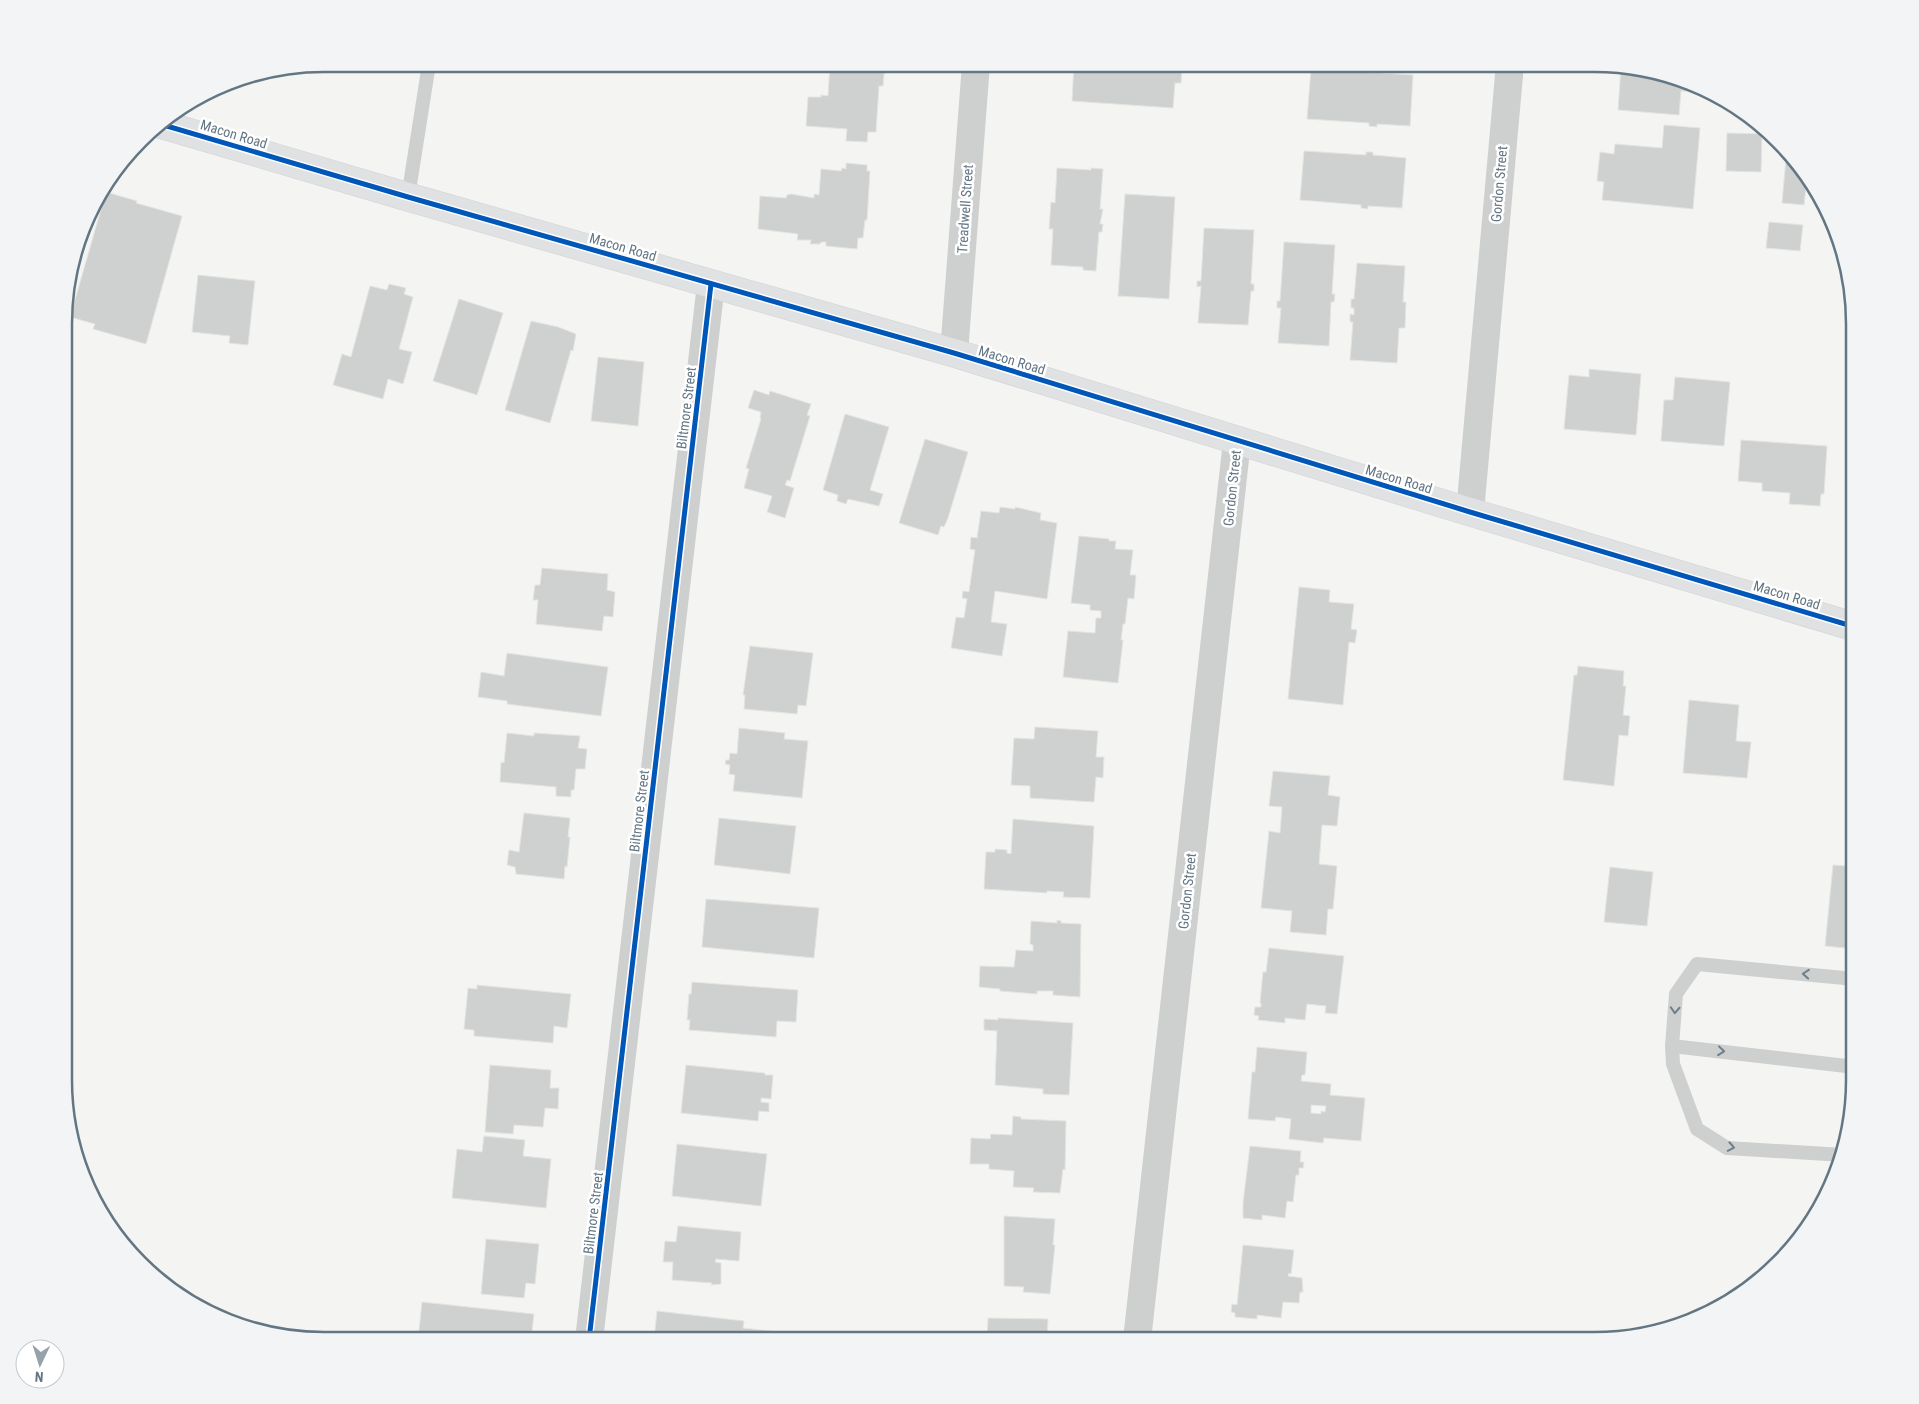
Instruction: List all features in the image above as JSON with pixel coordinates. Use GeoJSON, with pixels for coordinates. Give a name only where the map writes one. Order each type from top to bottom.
{"type":"FeatureCollection","features":[{"type":"Feature","properties":{"kind":"main road","name":"Macon Road"},"geometry":{"type":"LineString","coordinates":[[169,127],[954,353],[1470,512],[1846,624]]}},
{"type":"Feature","properties":{"kind":"street","name":"Treadwell Street"},"geometry":{"type":"LineString","coordinates":[[954,353],[975,73]]}},
{"type":"Feature","properties":{"kind":"street","name":"Gordon Street"},"geometry":{"type":"LineString","coordinates":[[1470,512],[1509,73]]}},
{"type":"Feature","properties":{"kind":"street","name":"Biltmore Street"},"geometry":{"type":"LineString","coordinates":[[590,1332],[711,284]]}},
{"type":"Feature","properties":{"kind":"street","name":"Gordon Street"},"geometry":{"type":"LineString","coordinates":[[1138,1332],[1237,441]]}},
{"type":"Feature","properties":{"kind":"lane"},"geometry":{"type":"LineString","coordinates":[[408,197],[428,73]]}},
{"type":"Feature","properties":{"kind":"lane"},"geometry":{"type":"LineString","coordinates":[[1835,1155],[1727,1148],[1697,1129],[1673,1064],[1672,1046],[1676,994],[1698,964],[1846,978]]}},
{"type":"Feature","properties":{"kind":"lane"},"geometry":{"type":"LineString","coordinates":[[1672,1046],[1846,1065]]}},
{"type":"Feature","properties":{"kind":"building"},"geometry":{"type":"Polygon","coordinates":[[[829,73],[884,73],[883,86],[879,86],[876,132],[868,132],[867,142],[846,141],[847,129],[806,126],[808,97],[828,96],[829,73]]]}},
{"type":"Feature","properties":{"kind":"building"},"geometry":{"type":"Polygon","coordinates":[[[1074,73],[1182,73],[1181,83],[1175,83],[1173,108],[1072,101],[1074,73]]]}},
{"type":"Feature","properties":{"kind":"building"},"geometry":{"type":"Polygon","coordinates":[[[1311,73],[1413,75],[1410,126],[1377,124],[1377,127],[1369,126],[1369,123],[1307,119],[1311,73]]]}},
{"type":"Feature","properties":{"kind":"building"},"geometry":{"type":"Polygon","coordinates":[[[1621,74],[1660,81],[1690,92],[1681,91],[1679,115],[1618,110],[1621,74]]]}},
{"type":"Feature","properties":{"kind":"building"},"geometry":{"type":"Polygon","coordinates":[[[1664,125],[1700,128],[1693,209],[1602,200],[1604,182],[1597,181],[1600,152],[1614,154],[1615,144],[1662,148],[1664,125]]]}},
{"type":"Feature","properties":{"kind":"building"},"geometry":{"type":"Polygon","coordinates":[[[1727,133],[1760,134],[1762,136],[1761,172],[1726,171],[1727,133]]]}},
{"type":"Feature","properties":{"kind":"building"},"geometry":{"type":"Polygon","coordinates":[[[1304,151],[1366,155],[1366,152],[1373,152],[1373,155],[1406,158],[1402,208],[1368,206],[1368,209],[1361,208],[1361,205],[1300,200],[1304,151]]]}},
{"type":"Feature","properties":{"kind":"building"},"geometry":{"type":"Polygon","coordinates":[[[1786,160],[1806,187],[1804,205],[1782,203],[1786,160]]]}},
{"type":"Feature","properties":{"kind":"building"},"geometry":{"type":"Polygon","coordinates":[[[846,163],[867,165],[867,171],[870,171],[867,220],[865,220],[863,238],[858,238],[857,249],[826,246],[826,242],[810,244],[811,240],[797,240],[798,234],[758,229],[760,196],[786,198],[787,195],[791,194],[814,198],[814,194],[819,195],[821,169],[841,171],[842,168],[846,169],[846,163]]]}},
{"type":"Feature","properties":{"kind":"building"},"geometry":{"type":"Polygon","coordinates":[[[1057,168],[1103,169],[1100,209],[1103,209],[1100,224],[1103,224],[1102,232],[1099,232],[1096,271],[1083,270],[1083,267],[1051,265],[1053,229],[1049,229],[1051,202],[1055,203],[1057,168]]]}},
{"type":"Feature","properties":{"kind":"building"},"geometry":{"type":"Polygon","coordinates":[[[109,193],[137,201],[136,203],[182,216],[146,344],[93,329],[95,324],[73,318],[73,306],[102,205],[109,193]]]}},
{"type":"Feature","properties":{"kind":"building"},"geometry":{"type":"Polygon","coordinates":[[[1125,194],[1175,197],[1169,299],[1118,296],[1125,194]]]}},
{"type":"Feature","properties":{"kind":"building"},"geometry":{"type":"Polygon","coordinates":[[[1769,222],[1803,225],[1800,251],[1766,248],[1769,222]]]}},
{"type":"Feature","properties":{"kind":"building"},"geometry":{"type":"Polygon","coordinates":[[[1204,228],[1254,230],[1251,284],[1254,284],[1254,291],[1251,291],[1248,325],[1198,323],[1201,286],[1197,287],[1197,281],[1201,281],[1204,228]]]}},
{"type":"Feature","properties":{"kind":"building"},"geometry":{"type":"Polygon","coordinates":[[[1284,242],[1335,245],[1332,294],[1335,294],[1334,302],[1331,302],[1329,346],[1278,343],[1281,308],[1277,308],[1277,301],[1280,301],[1284,242]]]}},
{"type":"Feature","properties":{"kind":"building"},"geometry":{"type":"Polygon","coordinates":[[[1357,263],[1405,266],[1403,302],[1406,302],[1405,328],[1399,328],[1397,363],[1350,360],[1353,322],[1350,322],[1350,314],[1354,315],[1354,308],[1351,308],[1351,299],[1354,299],[1357,263]]]}},
{"type":"Feature","properties":{"kind":"building"},"geometry":{"type":"Polygon","coordinates":[[[198,275],[255,281],[248,345],[229,343],[230,336],[192,332],[198,275]]]}},
{"type":"Feature","properties":{"kind":"building"},"geometry":{"type":"Polygon","coordinates":[[[389,284],[406,288],[404,294],[413,297],[399,349],[412,352],[403,384],[388,379],[383,399],[333,385],[342,354],[351,357],[370,286],[387,290],[389,284]]]}},
{"type":"Feature","properties":{"kind":"building"},"geometry":{"type":"Polygon","coordinates":[[[459,299],[503,313],[477,395],[433,381],[459,299]]]}},
{"type":"Feature","properties":{"kind":"building"},"geometry":{"type":"Polygon","coordinates":[[[531,321],[558,327],[576,334],[573,351],[571,350],[550,423],[505,410],[531,321]]]}},
{"type":"Feature","properties":{"kind":"building"},"geometry":{"type":"Polygon","coordinates":[[[598,357],[644,362],[638,426],[591,421],[598,357]]]}},
{"type":"Feature","properties":{"kind":"building"},"geometry":{"type":"Polygon","coordinates":[[[1589,369],[1641,374],[1636,435],[1564,429],[1569,375],[1589,377],[1589,369]]]}},
{"type":"Feature","properties":{"kind":"building"},"geometry":{"type":"Polygon","coordinates":[[[1675,377],[1730,382],[1724,446],[1661,441],[1664,400],[1673,400],[1675,377]]]}},
{"type":"Feature","properties":{"kind":"building"},"geometry":{"type":"Polygon","coordinates":[[[754,390],[769,395],[770,391],[811,404],[807,415],[810,416],[790,481],[787,480],[785,485],[794,488],[785,518],[767,512],[772,496],[744,488],[749,469],[746,468],[761,419],[761,412],[748,408],[754,390]]]}},
{"type":"Feature","properties":{"kind":"building"},"geometry":{"type":"Polygon","coordinates":[[[845,414],[889,427],[870,490],[883,494],[879,506],[848,499],[846,504],[837,501],[838,495],[823,490],[845,414]]]}},
{"type":"Feature","properties":{"kind":"building"},"geometry":{"type":"Polygon","coordinates":[[[925,439],[968,452],[948,518],[944,527],[941,526],[938,535],[899,523],[925,439]]]}},
{"type":"Feature","properties":{"kind":"building"},"geometry":{"type":"Polygon","coordinates":[[[1741,440],[1827,446],[1824,494],[1821,494],[1820,506],[1789,504],[1790,493],[1762,491],[1762,483],[1738,481],[1741,440]]]}},
{"type":"Feature","properties":{"kind":"building"},"geometry":{"type":"Polygon","coordinates":[[[1000,507],[1015,509],[1015,507],[1041,513],[1040,520],[1057,523],[1047,599],[995,591],[991,622],[1007,624],[1002,656],[951,648],[956,617],[964,618],[967,599],[962,598],[963,591],[969,592],[975,550],[970,549],[971,537],[977,538],[981,511],[999,513],[1000,507]]]}},
{"type":"Feature","properties":{"kind":"building"},"geometry":{"type":"Polygon","coordinates":[[[1079,536],[1109,539],[1109,541],[1116,541],[1115,549],[1133,550],[1130,575],[1136,575],[1134,599],[1128,598],[1125,624],[1123,624],[1118,683],[1063,677],[1068,631],[1095,633],[1096,618],[1101,618],[1101,611],[1090,610],[1090,605],[1071,603],[1079,536]]]}},
{"type":"Feature","properties":{"kind":"building"},"geometry":{"type":"Polygon","coordinates":[[[542,568],[608,574],[607,590],[615,592],[613,617],[604,616],[602,631],[536,624],[538,600],[533,600],[535,585],[540,585],[542,568]]]}},
{"type":"Feature","properties":{"kind":"building"},"geometry":{"type":"Polygon","coordinates":[[[1299,587],[1330,590],[1329,602],[1354,604],[1351,629],[1357,630],[1355,643],[1349,642],[1343,705],[1288,699],[1299,587]]]}},
{"type":"Feature","properties":{"kind":"building"},"geometry":{"type":"Polygon","coordinates":[[[750,646],[813,653],[806,706],[798,705],[797,714],[744,709],[745,695],[743,695],[750,646]]]}},
{"type":"Feature","properties":{"kind":"building"},"geometry":{"type":"Polygon","coordinates":[[[507,653],[608,667],[601,716],[507,704],[507,701],[478,697],[481,672],[504,676],[507,653]]]}},
{"type":"Feature","properties":{"kind":"building"},"geometry":{"type":"Polygon","coordinates":[[[1578,666],[1624,671],[1623,686],[1626,686],[1623,715],[1630,716],[1628,736],[1619,735],[1614,786],[1563,780],[1574,675],[1577,675],[1578,666]]]}},
{"type":"Feature","properties":{"kind":"building"},"geometry":{"type":"Polygon","coordinates":[[[1689,700],[1739,705],[1736,741],[1751,742],[1747,778],[1683,773],[1689,700]]]}},
{"type":"Feature","properties":{"kind":"building"},"geometry":{"type":"Polygon","coordinates":[[[1035,727],[1098,731],[1096,757],[1104,757],[1103,778],[1096,777],[1094,802],[1030,798],[1030,786],[1011,785],[1014,738],[1034,739],[1035,727]]]}},
{"type":"Feature","properties":{"kind":"building"},"geometry":{"type":"Polygon","coordinates":[[[739,728],[785,733],[784,739],[808,741],[802,798],[733,791],[735,775],[729,774],[730,765],[725,764],[726,760],[729,760],[730,753],[737,754],[739,728]]]}},
{"type":"Feature","properties":{"kind":"building"},"geometry":{"type":"Polygon","coordinates":[[[507,733],[534,736],[534,733],[580,736],[578,748],[587,749],[585,769],[576,769],[574,790],[571,790],[571,797],[556,796],[556,787],[500,782],[501,762],[504,763],[507,733]]]}},
{"type":"Feature","properties":{"kind":"building"},"geometry":{"type":"Polygon","coordinates":[[[1273,771],[1330,776],[1328,795],[1340,797],[1337,826],[1322,825],[1319,864],[1337,866],[1333,909],[1328,909],[1326,935],[1290,932],[1292,911],[1261,908],[1269,831],[1280,833],[1282,807],[1269,806],[1273,771]]]}},
{"type":"Feature","properties":{"kind":"building"},"geometry":{"type":"Polygon","coordinates":[[[524,813],[570,818],[568,837],[570,837],[564,879],[516,874],[515,867],[507,865],[509,850],[519,852],[524,813]]]}},
{"type":"Feature","properties":{"kind":"building"},"geometry":{"type":"Polygon","coordinates":[[[719,818],[796,826],[790,874],[714,865],[719,818]]]}},
{"type":"Feature","properties":{"kind":"building"},"geometry":{"type":"Polygon","coordinates":[[[1013,819],[1094,826],[1090,898],[1063,897],[1064,892],[1047,891],[1047,893],[984,889],[986,852],[995,852],[995,849],[1007,850],[1007,853],[1011,854],[1013,819]]]}},
{"type":"Feature","properties":{"kind":"building"},"geometry":{"type":"Polygon","coordinates":[[[1833,865],[1846,866],[1846,948],[1825,946],[1833,865]]]}},
{"type":"Feature","properties":{"kind":"building"},"geometry":{"type":"Polygon","coordinates":[[[1610,867],[1653,872],[1647,926],[1604,922],[1610,867]]]}},
{"type":"Feature","properties":{"kind":"building"},"geometry":{"type":"Polygon","coordinates":[[[706,899],[819,908],[814,958],[702,947],[706,899]]]}},
{"type":"Feature","properties":{"kind":"building"},"geometry":{"type":"Polygon","coordinates":[[[1057,920],[1061,921],[1061,923],[1081,924],[1080,997],[1053,995],[1053,991],[1037,991],[1037,994],[979,987],[980,966],[1014,967],[1016,950],[1033,951],[1033,945],[1030,944],[1031,921],[1057,923],[1057,920]]]}},
{"type":"Feature","properties":{"kind":"building"},"geometry":{"type":"Polygon","coordinates":[[[1269,948],[1344,956],[1337,1014],[1325,1013],[1326,1006],[1307,1004],[1305,1020],[1285,1018],[1285,1023],[1258,1020],[1259,1016],[1254,1015],[1255,1007],[1261,1007],[1263,972],[1266,972],[1269,948]]]}},
{"type":"Feature","properties":{"kind":"building"},"geometry":{"type":"Polygon","coordinates":[[[692,982],[798,990],[796,1022],[777,1021],[776,1037],[689,1030],[690,1020],[687,1020],[692,982]]]}},
{"type":"Feature","properties":{"kind":"building"},"geometry":{"type":"Polygon","coordinates":[[[477,985],[571,994],[567,1028],[554,1026],[553,1043],[474,1036],[474,1030],[464,1029],[468,988],[477,989],[477,985]]]}},
{"type":"Feature","properties":{"kind":"building"},"geometry":{"type":"Polygon","coordinates":[[[998,1018],[1073,1023],[1069,1095],[1043,1094],[1043,1089],[995,1085],[997,1031],[984,1030],[984,1019],[998,1020],[998,1018]]]}},
{"type":"Feature","properties":{"kind":"building"},"geometry":{"type":"Polygon","coordinates":[[[1257,1047],[1307,1052],[1305,1075],[1302,1075],[1301,1081],[1331,1084],[1330,1095],[1365,1098],[1361,1141],[1324,1138],[1323,1143],[1289,1139],[1291,1119],[1276,1117],[1275,1121],[1248,1119],[1252,1072],[1255,1072],[1257,1047]],[[1311,1105],[1311,1113],[1321,1114],[1321,1111],[1325,1112],[1326,1106],[1311,1105]]]}},
{"type":"Feature","properties":{"kind":"building"},"geometry":{"type":"Polygon","coordinates":[[[490,1065],[551,1070],[550,1088],[559,1088],[558,1109],[545,1108],[543,1127],[514,1125],[513,1134],[485,1132],[490,1065]]]}},
{"type":"Feature","properties":{"kind":"building"},"geometry":{"type":"Polygon","coordinates":[[[686,1065],[773,1075],[771,1099],[761,1098],[761,1102],[769,1103],[769,1112],[759,1111],[758,1121],[681,1113],[686,1065]]]}},
{"type":"Feature","properties":{"kind":"building"},"geometry":{"type":"Polygon","coordinates":[[[1013,1116],[1021,1117],[1021,1119],[1066,1121],[1065,1170],[1063,1169],[1060,1193],[1033,1192],[1034,1188],[1013,1187],[1014,1171],[989,1169],[989,1164],[970,1164],[971,1138],[990,1139],[991,1134],[1012,1135],[1013,1116]]]}},
{"type":"Feature","properties":{"kind":"building"},"geometry":{"type":"Polygon","coordinates":[[[484,1136],[525,1140],[523,1156],[551,1159],[546,1208],[452,1198],[457,1149],[482,1152],[484,1136]]]}},
{"type":"Feature","properties":{"kind":"building"},"geometry":{"type":"Polygon","coordinates":[[[677,1144],[767,1154],[761,1206],[672,1196],[677,1144]]]}},
{"type":"Feature","properties":{"kind":"building"},"geometry":{"type":"Polygon","coordinates":[[[1250,1146],[1301,1151],[1300,1162],[1304,1162],[1303,1168],[1299,1168],[1299,1175],[1296,1175],[1293,1202],[1287,1201],[1285,1218],[1262,1215],[1262,1220],[1243,1218],[1250,1146]]]}},
{"type":"Feature","properties":{"kind":"building"},"geometry":{"type":"Polygon","coordinates":[[[1004,1216],[1055,1219],[1053,1245],[1055,1245],[1050,1294],[1023,1292],[1024,1287],[1004,1286],[1004,1216]]]}},
{"type":"Feature","properties":{"kind":"building"},"geometry":{"type":"Polygon","coordinates":[[[678,1226],[741,1232],[739,1261],[716,1259],[715,1262],[721,1263],[721,1284],[711,1285],[712,1283],[672,1280],[673,1262],[663,1262],[665,1241],[676,1242],[678,1226]]]}},
{"type":"Feature","properties":{"kind":"building"},"geometry":{"type":"Polygon","coordinates":[[[486,1239],[539,1244],[535,1284],[526,1283],[524,1298],[481,1294],[486,1239]]]}},
{"type":"Feature","properties":{"kind":"building"},"geometry":{"type":"Polygon","coordinates":[[[1243,1245],[1294,1250],[1291,1274],[1289,1273],[1288,1276],[1302,1278],[1303,1292],[1300,1292],[1299,1303],[1283,1302],[1281,1318],[1257,1315],[1257,1319],[1235,1317],[1235,1313],[1231,1312],[1232,1304],[1237,1305],[1243,1245]]]}},
{"type":"Feature","properties":{"kind":"building"},"geometry":{"type":"Polygon","coordinates":[[[422,1302],[534,1314],[532,1332],[419,1332],[422,1302]]]}},
{"type":"Feature","properties":{"kind":"building"},"geometry":{"type":"Polygon","coordinates":[[[657,1311],[744,1321],[743,1328],[780,1332],[655,1332],[657,1311]]]}},
{"type":"Feature","properties":{"kind":"building"},"geometry":{"type":"Polygon","coordinates":[[[988,1318],[1048,1319],[1047,1332],[987,1332],[988,1318]]]}},
{"type":"Feature","properties":{"kind":"cycle path"},"geometry":{"type":"LineString","coordinates":[[169,127],[954,353],[1470,512],[1846,624]]}},
{"type":"Feature","properties":{"kind":"cycle path"},"geometry":{"type":"LineString","coordinates":[[590,1332],[711,284]]}}]}
